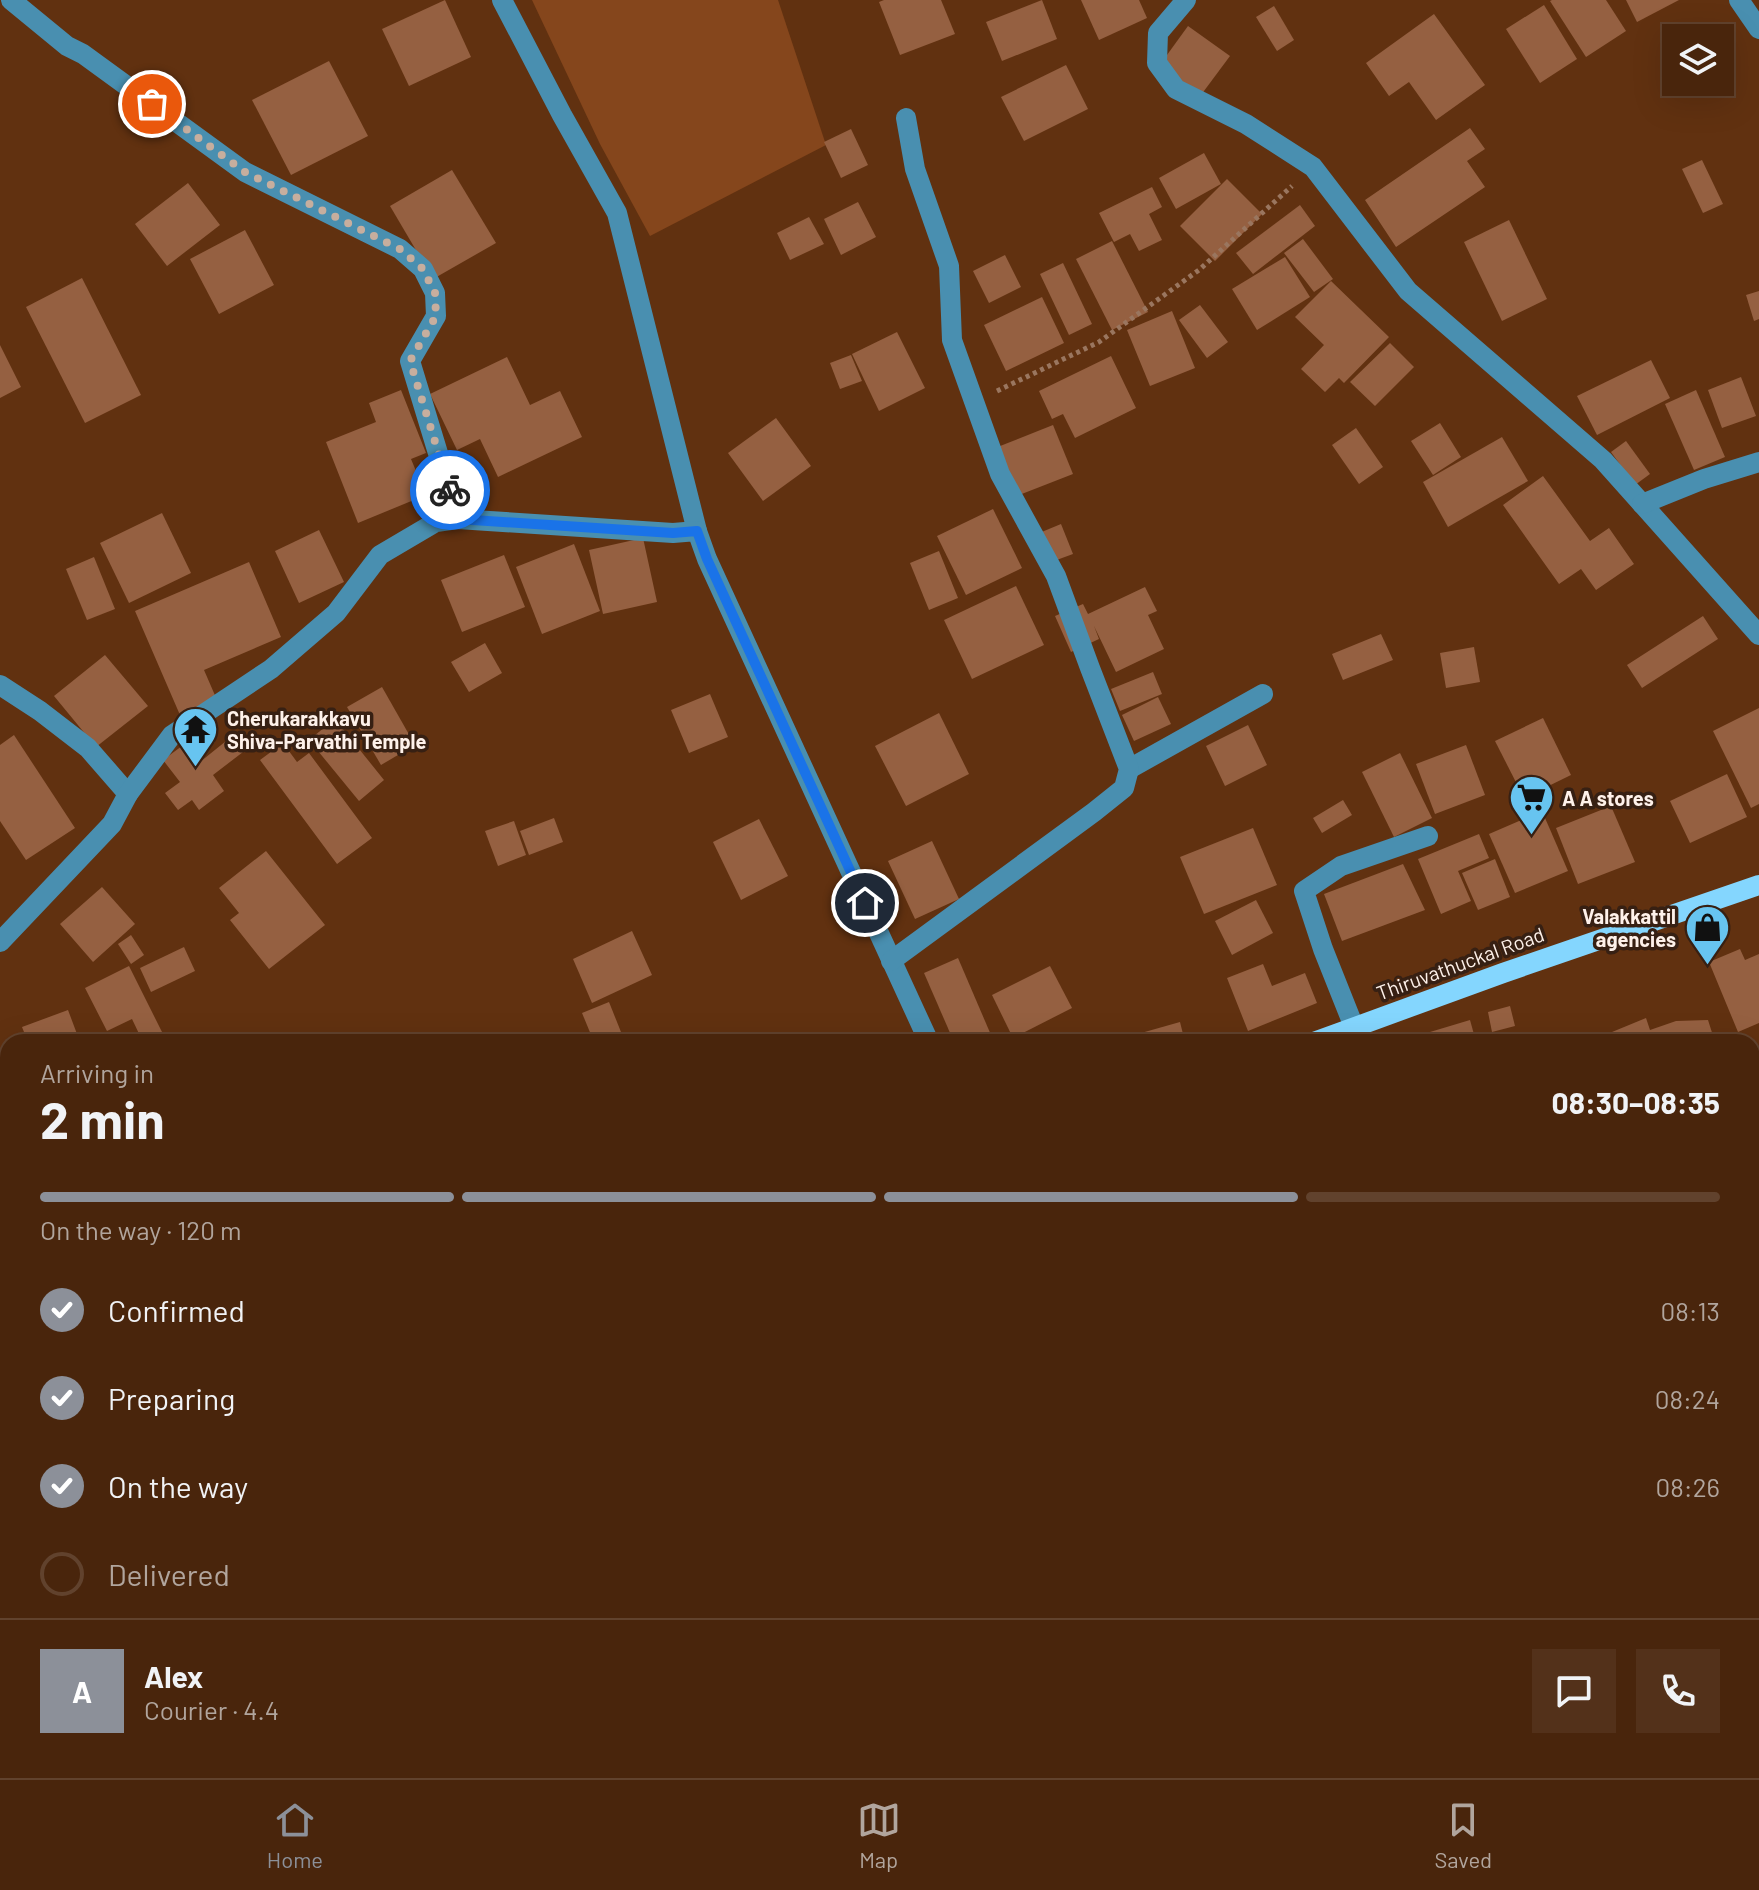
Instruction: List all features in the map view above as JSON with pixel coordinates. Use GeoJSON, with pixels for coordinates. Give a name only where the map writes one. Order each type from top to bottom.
{"type":"FeatureCollection","features":[{"type":"Feature","properties":{"kind":"main road","name":"Thiruvathuckal Road"},"geometry":{"type":"LineString","coordinates":[[1357,1034],[1759,885]]}},
{"type":"Feature","properties":{"kind":"street"},"geometry":{"type":"LineString","coordinates":[[11,0],[67,46],[83,54],[245,172],[400,249],[423,269],[435,293],[436,316],[410,361],[458,519]]}},
{"type":"Feature","properties":{"kind":"street"},"geometry":{"type":"LineString","coordinates":[[502,0],[617,213],[697,531],[707,559],[925,1034]]}},
{"type":"Feature","properties":{"kind":"street"},"geometry":{"type":"LineString","coordinates":[[1186,0],[1158,33],[1157,63],[1176,89],[1246,124],[1313,167],[1408,291],[1603,460],[1759,635]]}},
{"type":"Feature","properties":{"kind":"street"},"geometry":{"type":"LineString","coordinates":[[1739,0],[1759,29]]}},
{"type":"Feature","properties":{"kind":"street"},"geometry":{"type":"LineString","coordinates":[[891,961],[1124,788],[1129,769],[1056,576],[1000,474],[952,340],[949,266],[915,169],[906,118]]}},
{"type":"Feature","properties":{"kind":"street"},"geometry":{"type":"LineString","coordinates":[[1642,504],[1704,479],[1759,462]]}},
{"type":"Feature","properties":{"kind":"street"},"geometry":{"type":"LineString","coordinates":[[0,942],[112,824],[128,794],[172,735],[271,669],[336,613],[380,555],[436,522],[458,519],[673,533],[697,531]]}},
{"type":"Feature","properties":{"kind":"street"},"geometry":{"type":"LineString","coordinates":[[0,685],[88,748],[128,794]]}},
{"type":"Feature","properties":{"kind":"street"},"geometry":{"type":"LineString","coordinates":[[1129,769],[1263,694]]}},
{"type":"Feature","properties":{"kind":"street"},"geometry":{"type":"LineString","coordinates":[[1357,1034],[1304,891],[1341,866],[1428,836]]}},
{"type":"Feature","properties":{"kind":"path"},"geometry":{"type":"LineString","coordinates":[[974,401],[1099,342],[1199,270],[1313,167]]}},
{"type":"Feature","properties":{"kind":"shaded area"},"geometry":{"type":"Polygon","coordinates":[[[532,0],[778,0],[826,145],[650,236],[600,144],[532,0]]]}},
{"type":"Feature","properties":{"kind":"building"},"geometry":{"type":"Polygon","coordinates":[[[445,0],[471,57],[409,86],[382,29],[445,0]]]}},
{"type":"Feature","properties":{"kind":"building"},"geometry":{"type":"Polygon","coordinates":[[[941,0],[955,34],[900,55],[879,2],[941,0]]]}},
{"type":"Feature","properties":{"kind":"building"},"geometry":{"type":"Polygon","coordinates":[[[1042,0],[1057,39],[1002,61],[986,22],[1042,0]]]}},
{"type":"Feature","properties":{"kind":"building"},"geometry":{"type":"Polygon","coordinates":[[[1081,0],[1139,0],[1147,18],[1099,40],[1081,0]]]}},
{"type":"Feature","properties":{"kind":"building"},"geometry":{"type":"Polygon","coordinates":[[[1552,0],[1606,0],[1626,31],[1586,57],[1552,0]]]}},
{"type":"Feature","properties":{"kind":"building"},"geometry":{"type":"Polygon","coordinates":[[[1626,0],[1679,0],[1637,22],[1626,0]]]}},
{"type":"Feature","properties":{"kind":"building"},"geometry":{"type":"Polygon","coordinates":[[[1544,5],[1577,59],[1540,83],[1506,29],[1544,5]]]}},
{"type":"Feature","properties":{"kind":"building"},"geometry":{"type":"Polygon","coordinates":[[[1274,6],[1294,40],[1277,51],[1256,17],[1274,6]]]}},
{"type":"Feature","properties":{"kind":"building"},"geometry":{"type":"Polygon","coordinates":[[[1434,14],[1485,85],[1436,120],[1409,82],[1389,96],[1366,63],[1434,14]]]}},
{"type":"Feature","properties":{"kind":"building"},"geometry":{"type":"Polygon","coordinates":[[[1188,26],[1230,56],[1201,95],[1159,66],[1188,26]]]}},
{"type":"Feature","properties":{"kind":"building"},"geometry":{"type":"Polygon","coordinates":[[[329,61],[368,136],[291,175],[252,100],[329,61]]]}},
{"type":"Feature","properties":{"kind":"building"},"geometry":{"type":"Polygon","coordinates":[[[1066,65],[1088,109],[1024,141],[1001,97],[1066,65]]]}},
{"type":"Feature","properties":{"kind":"building"},"geometry":{"type":"Polygon","coordinates":[[[1470,128],[1485,149],[1467,161],[1485,187],[1396,247],[1365,200],[1470,128]]]}},
{"type":"Feature","properties":{"kind":"building"},"geometry":{"type":"Polygon","coordinates":[[[851,129],[868,165],[841,178],[824,142],[851,129]]]}},
{"type":"Feature","properties":{"kind":"building"},"geometry":{"type":"Polygon","coordinates":[[[1204,153],[1221,184],[1176,209],[1159,178],[1204,153]]]}},
{"type":"Feature","properties":{"kind":"building"},"geometry":{"type":"Polygon","coordinates":[[[1702,160],[1723,204],[1703,213],[1682,169],[1702,160]]]}},
{"type":"Feature","properties":{"kind":"building"},"geometry":{"type":"Polygon","coordinates":[[[452,170],[496,243],[433,279],[390,206],[452,170]]]}},
{"type":"Feature","properties":{"kind":"building"},"geometry":{"type":"Polygon","coordinates":[[[1227,179],[1262,214],[1215,261],[1180,226],[1227,179]]]}},
{"type":"Feature","properties":{"kind":"building"},"geometry":{"type":"Polygon","coordinates":[[[188,183],[220,225],[167,266],[135,224],[188,183]]]}},
{"type":"Feature","properties":{"kind":"building"},"geometry":{"type":"Polygon","coordinates":[[[1152,187],[1162,207],[1149,214],[1162,240],[1139,251],[1130,234],[1114,242],[1099,213],[1152,187]]]}},
{"type":"Feature","properties":{"kind":"building"},"geometry":{"type":"Polygon","coordinates":[[[858,202],[876,237],[841,255],[824,219],[858,202]]]}},
{"type":"Feature","properties":{"kind":"building"},"geometry":{"type":"Polygon","coordinates":[[[1300,205],[1315,226],[1253,274],[1236,253],[1300,205]]]}},
{"type":"Feature","properties":{"kind":"building"},"geometry":{"type":"Polygon","coordinates":[[[809,217],[824,244],[790,260],[777,233],[809,217]]]}},
{"type":"Feature","properties":{"kind":"building"},"geometry":{"type":"Polygon","coordinates":[[[1509,220],[1547,299],[1502,321],[1464,242],[1509,220]]]}},
{"type":"Feature","properties":{"kind":"building"},"geometry":{"type":"Polygon","coordinates":[[[245,230],[274,285],[219,314],[190,259],[245,230]]]}},
{"type":"Feature","properties":{"kind":"building"},"geometry":{"type":"Polygon","coordinates":[[[1303,239],[1333,279],[1314,292],[1284,253],[1303,239]]]}},
{"type":"Feature","properties":{"kind":"building"},"geometry":{"type":"Polygon","coordinates":[[[1112,241],[1148,312],[1112,330],[1076,259],[1112,241]]]}},
{"type":"Feature","properties":{"kind":"building"},"geometry":{"type":"Polygon","coordinates":[[[1005,255],[1021,287],[989,303],[973,271],[1005,255]]]}},
{"type":"Feature","properties":{"kind":"building"},"geometry":{"type":"Polygon","coordinates":[[[1285,257],[1310,297],[1257,330],[1232,289],[1285,257]]]}},
{"type":"Feature","properties":{"kind":"building"},"geometry":{"type":"Polygon","coordinates":[[[1063,263],[1092,324],[1069,335],[1040,274],[1063,263]]]}},
{"type":"Feature","properties":{"kind":"building"},"geometry":{"type":"Polygon","coordinates":[[[82,278],[141,395],[85,423],[26,307],[82,278]]]}},
{"type":"Feature","properties":{"kind":"building"},"geometry":{"type":"Polygon","coordinates":[[[1331,281],[1389,337],[1344,383],[1339,378],[1325,392],[1301,369],[1324,345],[1295,317],[1331,281]]]}},
{"type":"Feature","properties":{"kind":"building"},"geometry":{"type":"Polygon","coordinates":[[[1759,291],[1759,319],[1754,321],[1746,295],[1759,291]]]}},
{"type":"Feature","properties":{"kind":"building"},"geometry":{"type":"Polygon","coordinates":[[[1042,297],[1064,343],[1006,371],[984,325],[1042,297]]]}},
{"type":"Feature","properties":{"kind":"building"},"geometry":{"type":"Polygon","coordinates":[[[1200,305],[1228,342],[1207,358],[1179,320],[1200,305]]]}},
{"type":"Feature","properties":{"kind":"building"},"geometry":{"type":"Polygon","coordinates":[[[1172,311],[1195,368],[1150,386],[1127,330],[1172,311]]]}},
{"type":"Feature","properties":{"kind":"building"},"geometry":{"type":"Polygon","coordinates":[[[897,332],[925,388],[879,411],[852,354],[897,332]]]}},
{"type":"Feature","properties":{"kind":"building"},"geometry":{"type":"Polygon","coordinates":[[[1390,343],[1414,367],[1375,406],[1350,382],[1390,343]]]}},
{"type":"Feature","properties":{"kind":"building"},"geometry":{"type":"Polygon","coordinates":[[[0,345],[21,387],[0,398],[0,345]]]}},
{"type":"Feature","properties":{"kind":"building"},"geometry":{"type":"Polygon","coordinates":[[[851,355],[862,381],[840,389],[830,363],[851,355]]]}},
{"type":"Feature","properties":{"kind":"building"},"geometry":{"type":"Polygon","coordinates":[[[1111,356],[1136,408],[1075,438],[1063,414],[1052,419],[1039,391],[1111,356]]]}},
{"type":"Feature","properties":{"kind":"building"},"geometry":{"type":"Polygon","coordinates":[[[507,357],[530,405],[560,391],[582,437],[498,477],[480,439],[457,450],[430,394],[507,357]]]}},
{"type":"Feature","properties":{"kind":"building"},"geometry":{"type":"Polygon","coordinates":[[[1651,360],[1670,398],[1597,435],[1577,396],[1651,360]]]}},
{"type":"Feature","properties":{"kind":"building"},"geometry":{"type":"Polygon","coordinates":[[[1741,377],[1756,416],[1722,428],[1708,390],[1741,377]]]}},
{"type":"Feature","properties":{"kind":"building"},"geometry":{"type":"Polygon","coordinates":[[[401,390],[426,453],[411,459],[426,495],[358,523],[326,442],[376,422],[369,403],[401,390]]]}},
{"type":"Feature","properties":{"kind":"building"},"geometry":{"type":"Polygon","coordinates":[[[1696,390],[1725,457],[1694,470],[1665,404],[1696,390]]]}},
{"type":"Feature","properties":{"kind":"building"},"geometry":{"type":"Polygon","coordinates":[[[776,418],[811,466],[763,501],[728,453],[776,418]]]}},
{"type":"Feature","properties":{"kind":"building"},"geometry":{"type":"Polygon","coordinates":[[[1440,423],[1461,457],[1433,475],[1411,441],[1440,423]]]}},
{"type":"Feature","properties":{"kind":"building"},"geometry":{"type":"Polygon","coordinates":[[[1053,425],[1073,474],[1014,497],[995,448],[1053,425]]]}},
{"type":"Feature","properties":{"kind":"building"},"geometry":{"type":"Polygon","coordinates":[[[1356,428],[1383,467],[1359,484],[1332,445],[1356,428]]]}},
{"type":"Feature","properties":{"kind":"building"},"geometry":{"type":"Polygon","coordinates":[[[1502,437],[1528,481],[1448,527],[1423,482],[1502,437]]]}},
{"type":"Feature","properties":{"kind":"building"},"geometry":{"type":"Polygon","coordinates":[[[1626,441],[1650,474],[1635,485],[1611,452],[1626,441]]]}},
{"type":"Feature","properties":{"kind":"building"},"geometry":{"type":"Polygon","coordinates":[[[1543,476],[1590,541],[1609,528],[1634,564],[1596,590],[1581,569],[1559,584],[1503,505],[1543,476]]]}},
{"type":"Feature","properties":{"kind":"building"},"geometry":{"type":"Polygon","coordinates":[[[993,509],[1022,568],[966,595],[937,536],[993,509]]]}},
{"type":"Feature","properties":{"kind":"building"},"geometry":{"type":"Polygon","coordinates":[[[162,513],[191,573],[129,603],[100,543],[162,513]]]}},
{"type":"Feature","properties":{"kind":"building"},"geometry":{"type":"Polygon","coordinates":[[[1061,524],[1073,554],[1043,565],[1032,536],[1061,524]]]}},
{"type":"Feature","properties":{"kind":"building"},"geometry":{"type":"Polygon","coordinates":[[[319,530],[344,582],[299,603],[275,551],[319,530]]]}},
{"type":"Feature","properties":{"kind":"building"},"geometry":{"type":"Polygon","coordinates":[[[643,538],[657,602],[603,614],[589,550],[643,538]]]}},
{"type":"Feature","properties":{"kind":"building"},"geometry":{"type":"Polygon","coordinates":[[[574,544],[600,611],[542,634],[516,567],[574,544]]]}},
{"type":"Feature","properties":{"kind":"building"},"geometry":{"type":"Polygon","coordinates":[[[939,551],[958,598],[929,610],[910,563],[939,551]]]}},
{"type":"Feature","properties":{"kind":"building"},"geometry":{"type":"Polygon","coordinates":[[[504,555],[525,607],[462,632],[441,580],[504,555]]]}},
{"type":"Feature","properties":{"kind":"building"},"geometry":{"type":"Polygon","coordinates":[[[94,557],[115,609],[87,620],[66,569],[94,557]]]}},
{"type":"Feature","properties":{"kind":"building"},"geometry":{"type":"Polygon","coordinates":[[[249,562],[281,637],[204,670],[217,700],[180,715],[135,611],[249,562]]]}},
{"type":"Feature","properties":{"kind":"building"},"geometry":{"type":"Polygon","coordinates":[[[1016,586],[1044,645],[972,679],[944,620],[1016,586]]]}},
{"type":"Feature","properties":{"kind":"building"},"geometry":{"type":"Polygon","coordinates":[[[1145,587],[1157,611],[1148,615],[1164,649],[1116,672],[1094,626],[1099,639],[1071,652],[1055,616],[1083,604],[1088,614],[1145,587]]]}},
{"type":"Feature","properties":{"kind":"building"},"geometry":{"type":"Polygon","coordinates":[[[1703,616],[1718,639],[1642,688],[1627,665],[1703,616]]]}},
{"type":"Feature","properties":{"kind":"building"},"geometry":{"type":"Polygon","coordinates":[[[1381,634],[1393,660],[1343,680],[1332,654],[1381,634]]]}},
{"type":"Feature","properties":{"kind":"building"},"geometry":{"type":"Polygon","coordinates":[[[485,643],[502,673],[469,692],[451,662],[485,643]]]}},
{"type":"Feature","properties":{"kind":"building"},"geometry":{"type":"Polygon","coordinates":[[[1474,647],[1480,682],[1446,688],[1440,653],[1474,647]]]}},
{"type":"Feature","properties":{"kind":"building"},"geometry":{"type":"Polygon","coordinates":[[[105,655],[148,706],[96,747],[54,696],[105,655]]]}},
{"type":"Feature","properties":{"kind":"building"},"geometry":{"type":"Polygon","coordinates":[[[1153,672],[1162,694],[1120,711],[1111,689],[1153,672]]]}},
{"type":"Feature","properties":{"kind":"building"},"geometry":{"type":"Polygon","coordinates":[[[382,687],[415,745],[381,765],[347,707],[382,687]]]}},
{"type":"Feature","properties":{"kind":"building"},"geometry":{"type":"Polygon","coordinates":[[[710,694],[728,737],[689,753],[671,710],[710,694]]]}},
{"type":"Feature","properties":{"kind":"building"},"geometry":{"type":"Polygon","coordinates":[[[1158,697],[1171,724],[1134,741],[1122,715],[1158,697]]]}},
{"type":"Feature","properties":{"kind":"building"},"geometry":{"type":"Polygon","coordinates":[[[1759,708],[1759,804],[1751,808],[1713,731],[1759,708]]]}},
{"type":"Feature","properties":{"kind":"building"},"geometry":{"type":"Polygon","coordinates":[[[939,713],[969,774],[906,806],[875,746],[939,713]]]}},
{"type":"Feature","properties":{"kind":"building"},"geometry":{"type":"Polygon","coordinates":[[[1543,718],[1571,775],[1524,798],[1495,741],[1543,718]]]}},
{"type":"Feature","properties":{"kind":"building"},"geometry":{"type":"Polygon","coordinates":[[[335,719],[384,780],[359,801],[309,740],[335,719]]]}},
{"type":"Feature","properties":{"kind":"building"},"geometry":{"type":"Polygon","coordinates":[[[1248,725],[1267,765],[1225,786],[1206,746],[1248,725]]]}},
{"type":"Feature","properties":{"kind":"building","name":"Cherukarakkavu Shiva-Parvathi Temple"},"geometry":{"type":"Polygon","coordinates":[[[205,729],[215,742],[196,756],[200,762],[231,737],[243,752],[213,775],[224,791],[199,810],[192,800],[178,810],[165,793],[180,782],[163,760],[205,729]]]}},
{"type":"Feature","properties":{"kind":"building"},"geometry":{"type":"Polygon","coordinates":[[[14,735],[75,828],[26,860],[0,821],[0,745],[14,735]]]}},
{"type":"Feature","properties":{"kind":"building"},"geometry":{"type":"Polygon","coordinates":[[[283,743],[297,762],[309,753],[372,838],[337,864],[260,760],[283,743]]]}},
{"type":"Feature","properties":{"kind":"building"},"geometry":{"type":"Polygon","coordinates":[[[1466,745],[1485,795],[1435,814],[1416,764],[1466,745]]]}},
{"type":"Feature","properties":{"kind":"building"},"geometry":{"type":"Polygon","coordinates":[[[1400,753],[1432,818],[1394,837],[1362,772],[1400,753]]]}},
{"type":"Feature","properties":{"kind":"building"},"geometry":{"type":"Polygon","coordinates":[[[1727,774],[1747,817],[1690,843],[1670,801],[1727,774]]]}},
{"type":"Feature","properties":{"kind":"building"},"geometry":{"type":"Polygon","coordinates":[[[1343,800],[1352,815],[1322,833],[1313,818],[1343,800]]]}},
{"type":"Feature","properties":{"kind":"building"},"geometry":{"type":"Polygon","coordinates":[[[1611,806],[1635,862],[1578,884],[1556,828],[1611,806]]]}},
{"type":"Feature","properties":{"kind":"building"},"geometry":{"type":"Polygon","coordinates":[[[1542,811],[1568,871],[1515,893],[1489,834],[1542,811]]]}},
{"type":"Feature","properties":{"kind":"building"},"geometry":{"type":"Polygon","coordinates":[[[554,818],[563,842],[529,855],[520,831],[554,818]]]}},
{"type":"Feature","properties":{"kind":"building"},"geometry":{"type":"Polygon","coordinates":[[[759,819],[788,876],[741,900],[713,842],[759,819]]]}},
{"type":"Feature","properties":{"kind":"building"},"geometry":{"type":"Polygon","coordinates":[[[514,821],[526,855],[498,866],[485,831],[514,821]]]}},
{"type":"Feature","properties":{"kind":"building"},"geometry":{"type":"Polygon","coordinates":[[[1253,828],[1277,885],[1204,914],[1180,857],[1253,828]]]}},
{"type":"Feature","properties":{"kind":"building"},"geometry":{"type":"Polygon","coordinates":[[[1479,834],[1489,858],[1458,871],[1471,901],[1441,914],[1418,859],[1479,834]]]}},
{"type":"Feature","properties":{"kind":"building"},"geometry":{"type":"Polygon","coordinates":[[[932,841],[959,899],[915,919],[888,861],[932,841]]]}},
{"type":"Feature","properties":{"kind":"building"},"geometry":{"type":"Polygon","coordinates":[[[266,851],[325,925],[269,969],[230,920],[239,913],[219,888],[266,851]]]}},
{"type":"Feature","properties":{"kind":"building"},"geometry":{"type":"Polygon","coordinates":[[[1495,859],[1510,897],[1478,910],[1462,873],[1495,859]]]}},
{"type":"Feature","properties":{"kind":"building"},"geometry":{"type":"Polygon","coordinates":[[[1403,864],[1425,910],[1342,941],[1324,894],[1403,864]]]}},
{"type":"Feature","properties":{"kind":"building"},"geometry":{"type":"Polygon","coordinates":[[[102,887],[135,924],[93,962],[60,924],[102,887]]]}},
{"type":"Feature","properties":{"kind":"building"},"geometry":{"type":"Polygon","coordinates":[[[1256,900],[1273,933],[1232,955],[1215,921],[1256,900]]]}},
{"type":"Feature","properties":{"kind":"building"},"geometry":{"type":"Polygon","coordinates":[[[632,931],[652,975],[592,1003],[573,959],[632,931]]]}},
{"type":"Feature","properties":{"kind":"building"},"geometry":{"type":"Polygon","coordinates":[[[131,935],[144,955],[131,964],[118,944],[131,935]]]}},
{"type":"Feature","properties":{"kind":"building"},"geometry":{"type":"Polygon","coordinates":[[[184,947],[195,971],[151,992],[140,968],[184,947]]]}},
{"type":"Feature","properties":{"kind":"building"},"geometry":{"type":"Polygon","coordinates":[[[1740,949],[1745,960],[1759,954],[1759,1023],[1738,1032],[1709,962],[1740,949]]]}},
{"type":"Feature","properties":{"kind":"building"},"geometry":{"type":"Polygon","coordinates":[[[958,958],[991,1034],[951,1034],[924,973],[958,958]]]}},
{"type":"Feature","properties":{"kind":"building"},"geometry":{"type":"Polygon","coordinates":[[[1263,964],[1272,986],[1305,973],[1317,1003],[1248,1031],[1227,978],[1263,964]]]}},
{"type":"Feature","properties":{"kind":"building"},"geometry":{"type":"Polygon","coordinates":[[[129,966],[162,1032],[139,1034],[132,1019],[107,1031],[85,988],[129,966]]]}},
{"type":"Feature","properties":{"kind":"building"},"geometry":{"type":"Polygon","coordinates":[[[1050,966],[1072,1008],[1021,1034],[1011,1034],[992,995],[1050,966]]]}},
{"type":"Feature","properties":{"kind":"building"},"geometry":{"type":"Polygon","coordinates":[[[609,1002],[622,1034],[591,1034],[582,1013],[609,1002]]]}},
{"type":"Feature","properties":{"kind":"building"},"geometry":{"type":"Polygon","coordinates":[[[1510,1006],[1515,1026],[1492,1032],[1488,1012],[1510,1006]]]}},
{"type":"Feature","properties":{"kind":"building"},"geometry":{"type":"Polygon","coordinates":[[[68,1010],[77,1034],[25,1034],[22,1027],[68,1010]]]}},
{"type":"Feature","properties":{"kind":"building"},"geometry":{"type":"Polygon","coordinates":[[[1646,1018],[1650,1030],[1676,1021],[1708,1020],[1712,1034],[1613,1034],[1646,1018]]]}},
{"type":"Feature","properties":{"kind":"building"},"geometry":{"type":"Polygon","coordinates":[[[1470,1020],[1474,1034],[1431,1034],[1470,1020]]]}},
{"type":"Feature","properties":{"kind":"building"},"geometry":{"type":"Polygon","coordinates":[[[1180,1022],[1183,1034],[1138,1034],[1180,1022]]]}},
{"type":"Feature","properties":{"kind":"way so far"},"geometry":{"type":"LineString","coordinates":[[152,104],[245,172],[400,249],[423,269],[435,293],[436,316],[410,361],[450,490]]}},
{"type":"Feature","properties":{"kind":"place","name":"Cherukarakkavu Shiva-Parvathi Temple"},"geometry":{"type":"Point","coordinates":[196,768]}},
{"type":"Feature","properties":{"kind":"place","name":"A A stores"},"geometry":{"type":"Point","coordinates":[1531,837]}},
{"type":"Feature","properties":{"kind":"place","name":"Valakkattil agencies"},"geometry":{"type":"Point","coordinates":[1707,967]}},
{"type":"Feature","properties":{"kind":"route"},"geometry":{"type":"LineString","coordinates":[[450,490],[458,519],[673,533],[697,531],[707,559],[865,903]]}}]}
